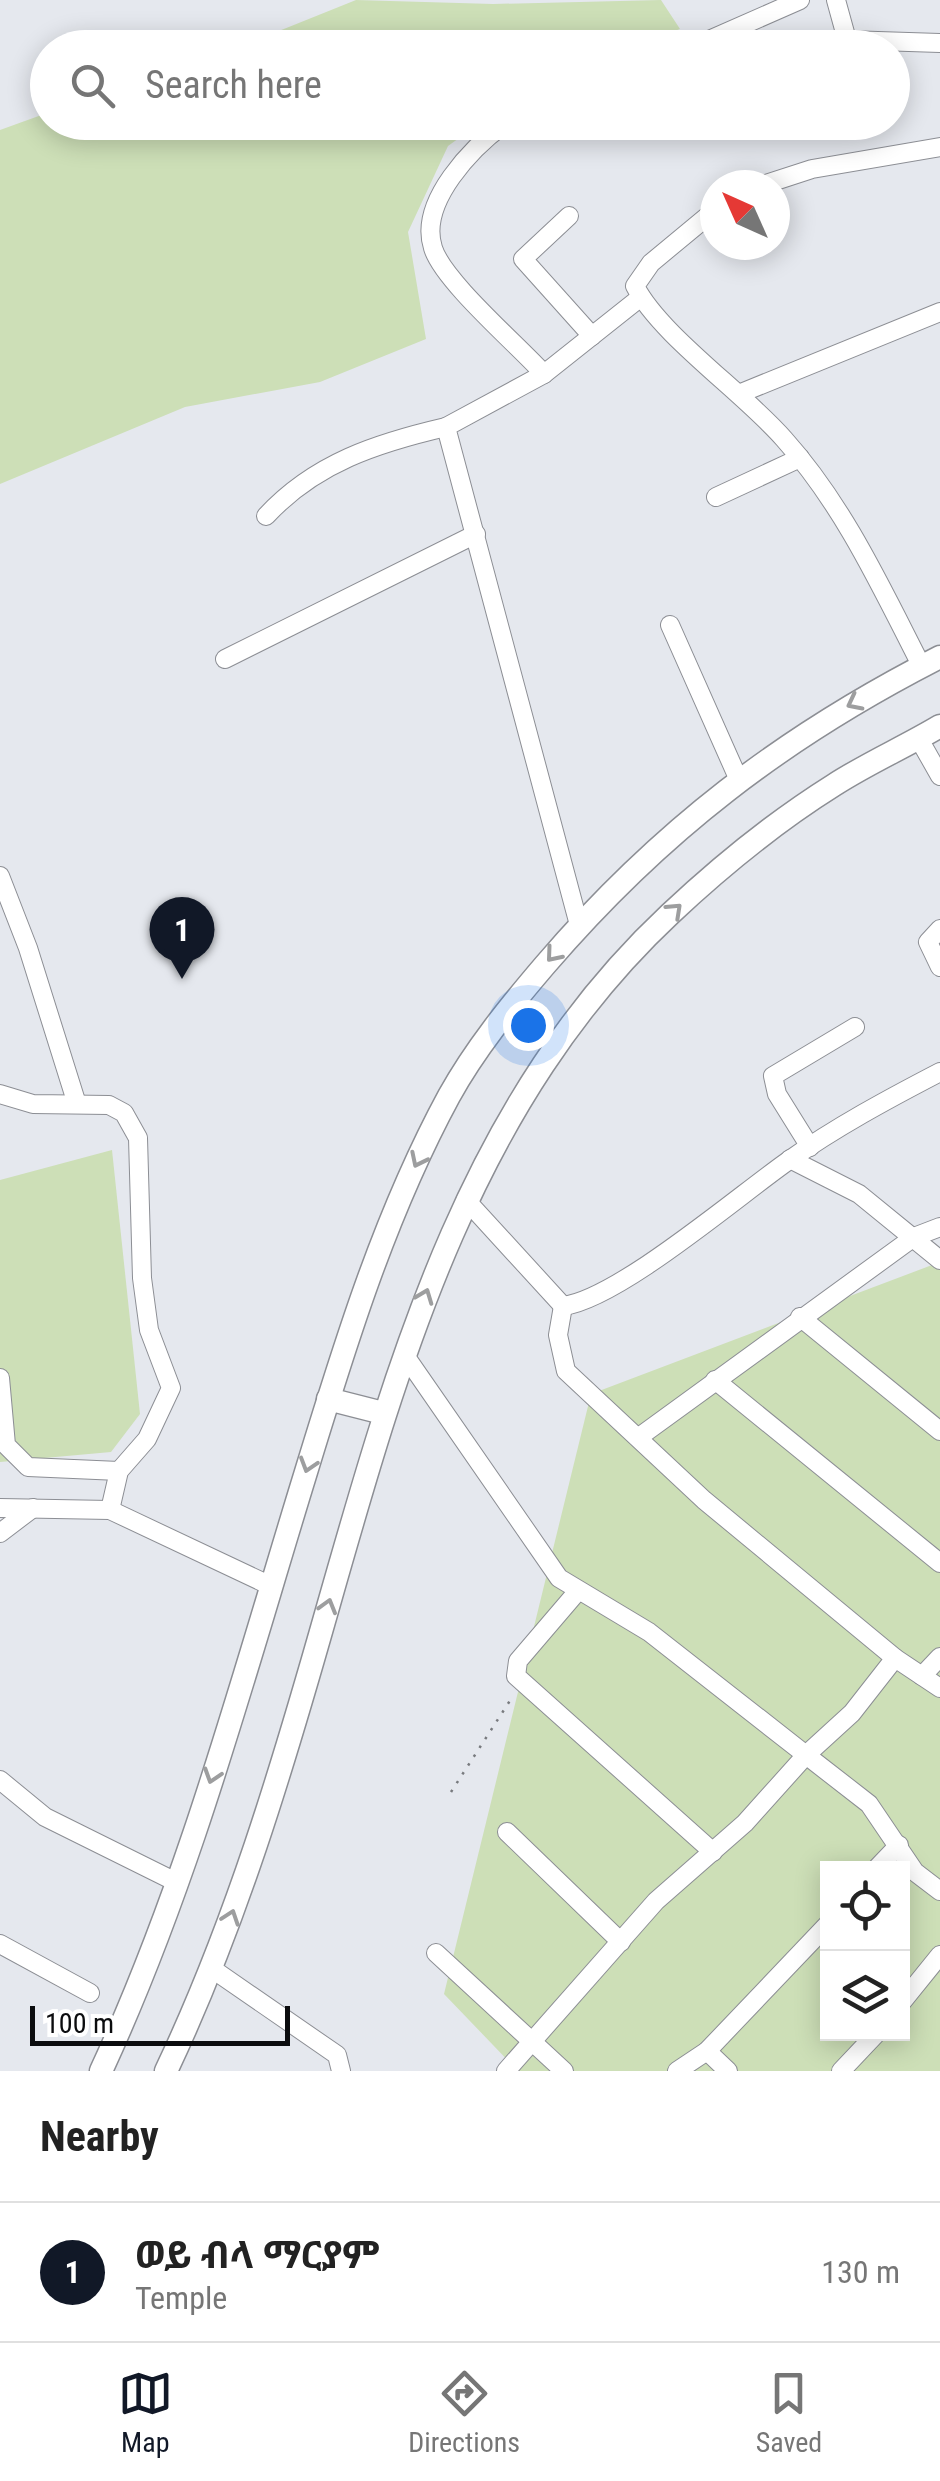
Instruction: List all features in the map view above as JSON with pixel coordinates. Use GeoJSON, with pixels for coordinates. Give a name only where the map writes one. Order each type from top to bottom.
{"type":"FeatureCollection","features":[{"type":"Feature","properties":{"kind":"main road"},"geometry":{"type":"LineString","coordinates":[[101,2071],[178,1883],[328,1399],[392,1214],[450,1093],[501,1016],[641,860],[738,778],[830,716],[931,662]]}},
{"type":"Feature","properties":{"kind":"main road"},"geometry":{"type":"LineString","coordinates":[[166,2071],[211,1968],[321,1632],[404,1354],[466,1200],[532,1080],[606,982],[667,916],[739,853],[799,808],[940,726]]}},
{"type":"Feature","properties":{"kind":"main road"},"geometry":{"type":"LineString","coordinates":[[328,1399],[384,1413]]}},
{"type":"Feature","properties":{"kind":"street"},"geometry":{"type":"LineString","coordinates":[[732,30],[800,0]]}},
{"type":"Feature","properties":{"kind":"street"},"geometry":{"type":"LineString","coordinates":[[836,0],[844,30]]}},
{"type":"Feature","properties":{"kind":"street"},"geometry":{"type":"LineString","coordinates":[[910,42],[940,43]]}},
{"type":"Feature","properties":{"kind":"street"},"geometry":{"type":"LineString","coordinates":[[482,140],[463,160],[441,196],[430,233],[442,267],[544,374]]}},
{"type":"Feature","properties":{"kind":"street"},"geometry":{"type":"LineString","coordinates":[[790,176],[940,147]]}},
{"type":"Feature","properties":{"kind":"street"},"geometry":{"type":"LineString","coordinates":[[568,216],[524,259],[592,336]]}},
{"type":"Feature","properties":{"kind":"street"},"geometry":{"type":"LineString","coordinates":[[700,223],[636,279],[641,297],[741,393],[800,458],[931,662]]}},
{"type":"Feature","properties":{"kind":"street"},"geometry":{"type":"LineString","coordinates":[[266,516],[286,494],[337,461],[382,442],[446,427],[544,374],[641,297]]}},
{"type":"Feature","properties":{"kind":"street"},"geometry":{"type":"LineString","coordinates":[[741,393],[940,312]]}},
{"type":"Feature","properties":{"kind":"street"},"geometry":{"type":"LineString","coordinates":[[446,427],[579,925]]}},
{"type":"Feature","properties":{"kind":"street"},"geometry":{"type":"LineString","coordinates":[[716,497],[800,458]]}},
{"type":"Feature","properties":{"kind":"street"},"geometry":{"type":"LineString","coordinates":[[225,659],[476,534]]}},
{"type":"Feature","properties":{"kind":"street"},"geometry":{"type":"LineString","coordinates":[[670,625],[738,778]]}},
{"type":"Feature","properties":{"kind":"street"},"geometry":{"type":"LineString","coordinates":[[919,739],[940,776]]}},
{"type":"Feature","properties":{"kind":"street"},"geometry":{"type":"LineString","coordinates":[[0,876],[28,948],[76,1102]]}},
{"type":"Feature","properties":{"kind":"street"},"geometry":{"type":"LineString","coordinates":[[940,929],[928,942],[940,967]]}},
{"type":"Feature","properties":{"kind":"street"},"geometry":{"type":"LineString","coordinates":[[810,1147],[776,1094],[773,1076],[855,1027]]}},
{"type":"Feature","properties":{"kind":"street"},"geometry":{"type":"LineString","coordinates":[[563,1306],[592,1296],[644,1264],[848,1120],[940,1072]]}},
{"type":"Feature","properties":{"kind":"street"},"geometry":{"type":"LineString","coordinates":[[0,1094],[33,1104],[109,1104],[124,1113],[138,1138],[142,1278],[149,1330],[170,1388],[148,1439],[118,1471],[110,1510]]}},
{"type":"Feature","properties":{"kind":"street"},"geometry":{"type":"LineString","coordinates":[[790,1160],[859,1194],[940,1260]]}},
{"type":"Feature","properties":{"kind":"street"},"geometry":{"type":"LineString","coordinates":[[466,1200],[563,1306]]}},
{"type":"Feature","properties":{"kind":"street"},"geometry":{"type":"LineString","coordinates":[[638,1436],[914,1238],[940,1227]]}},
{"type":"Feature","properties":{"kind":"street"},"geometry":{"type":"LineString","coordinates":[[563,1306],[558,1334],[566,1371],[718,1512],[895,1658],[940,1688]]}},
{"type":"Feature","properties":{"kind":"street"},"geometry":{"type":"LineString","coordinates":[[800,1317],[940,1431]]}},
{"type":"Feature","properties":{"kind":"street"},"geometry":{"type":"LineString","coordinates":[[404,1354],[548,1567],[577,1592],[649,1632],[869,1804],[915,1872],[940,1891]]}},
{"type":"Feature","properties":{"kind":"street"},"geometry":{"type":"LineString","coordinates":[[0,1378],[6,1445],[28,1467],[118,1471]]}},
{"type":"Feature","properties":{"kind":"street"},"geometry":{"type":"LineString","coordinates":[[716,1380],[940,1563]]}},
{"type":"Feature","properties":{"kind":"street"},"geometry":{"type":"LineString","coordinates":[[0,1508],[110,1510],[271,1586]]}},
{"type":"Feature","properties":{"kind":"street"},"geometry":{"type":"LineString","coordinates":[[0,1533],[33,1508]]}},
{"type":"Feature","properties":{"kind":"street"},"geometry":{"type":"LineString","coordinates":[[577,1592],[518,1661],[516,1676],[713,1852]]}},
{"type":"Feature","properties":{"kind":"street"},"geometry":{"type":"LineString","coordinates":[[922,1676],[940,1657]]}},
{"type":"Feature","properties":{"kind":"street"},"geometry":{"type":"LineString","coordinates":[[506,2071],[656,1901],[745,1823],[806,1755],[852,1713],[895,1658]]}},
{"type":"Feature","properties":{"kind":"street"},"geometry":{"type":"LineString","coordinates":[[0,1780],[45,1817],[178,1883]]}},
{"type":"Feature","properties":{"kind":"street"},"geometry":{"type":"LineString","coordinates":[[507,1832],[620,1942]]}},
{"type":"Feature","properties":{"kind":"street"},"geometry":{"type":"LineString","coordinates":[[883,1861],[899,1844]]}},
{"type":"Feature","properties":{"kind":"street"},"geometry":{"type":"LineString","coordinates":[[678,2071],[707,2051],[820,1932]]}},
{"type":"Feature","properties":{"kind":"street"},"geometry":{"type":"LineString","coordinates":[[1,1948],[90,1993]]}},
{"type":"Feature","properties":{"kind":"street"},"geometry":{"type":"LineString","coordinates":[[436,1952],[564,2071]]}},
{"type":"Feature","properties":{"kind":"street"},"geometry":{"type":"LineString","coordinates":[[910,1992],[940,1954]]}},
{"type":"Feature","properties":{"kind":"street"},"geometry":{"type":"LineString","coordinates":[[211,1968],[337,2055],[342,2071]]}},
{"type":"Feature","properties":{"kind":"street"},"geometry":{"type":"LineString","coordinates":[[841,2071],[869,2041]]}},
{"type":"Feature","properties":{"kind":"street"},"geometry":{"type":"LineString","coordinates":[[707,2051],[728,2071]]}},
{"type":"Feature","properties":{"kind":"path"},"geometry":{"type":"LineString","coordinates":[[452,1792],[523,1685]]}},
{"type":"Feature","properties":{"kind":"green space"},"geometry":{"type":"Polygon","coordinates":[[[356,0],[493,4],[661,0],[680,29],[677,30],[281,30],[356,0]]]}},
{"type":"Feature","properties":{"kind":"green space"},"geometry":{"type":"Polygon","coordinates":[[[30,119],[30,140],[456,140],[448,146],[408,232],[426,339],[320,382],[185,407],[0,484],[0,130],[30,119]]]}},
{"type":"Feature","properties":{"kind":"green space"},"geometry":{"type":"Polygon","coordinates":[[[112,1150],[140,1414],[111,1452],[0,1462],[0,1180],[112,1150]]]}},
{"type":"Feature","properties":{"kind":"green space"},"geometry":{"type":"Polygon","coordinates":[[[940,1262],[940,2071],[518,2071],[444,1994],[591,1394],[940,1262]]]}},
{"type":"Feature","properties":{"kind":"place","name":"ወይ ብላ ማርያም"},"geometry":{"type":"Point","coordinates":[182,979]}}]}
